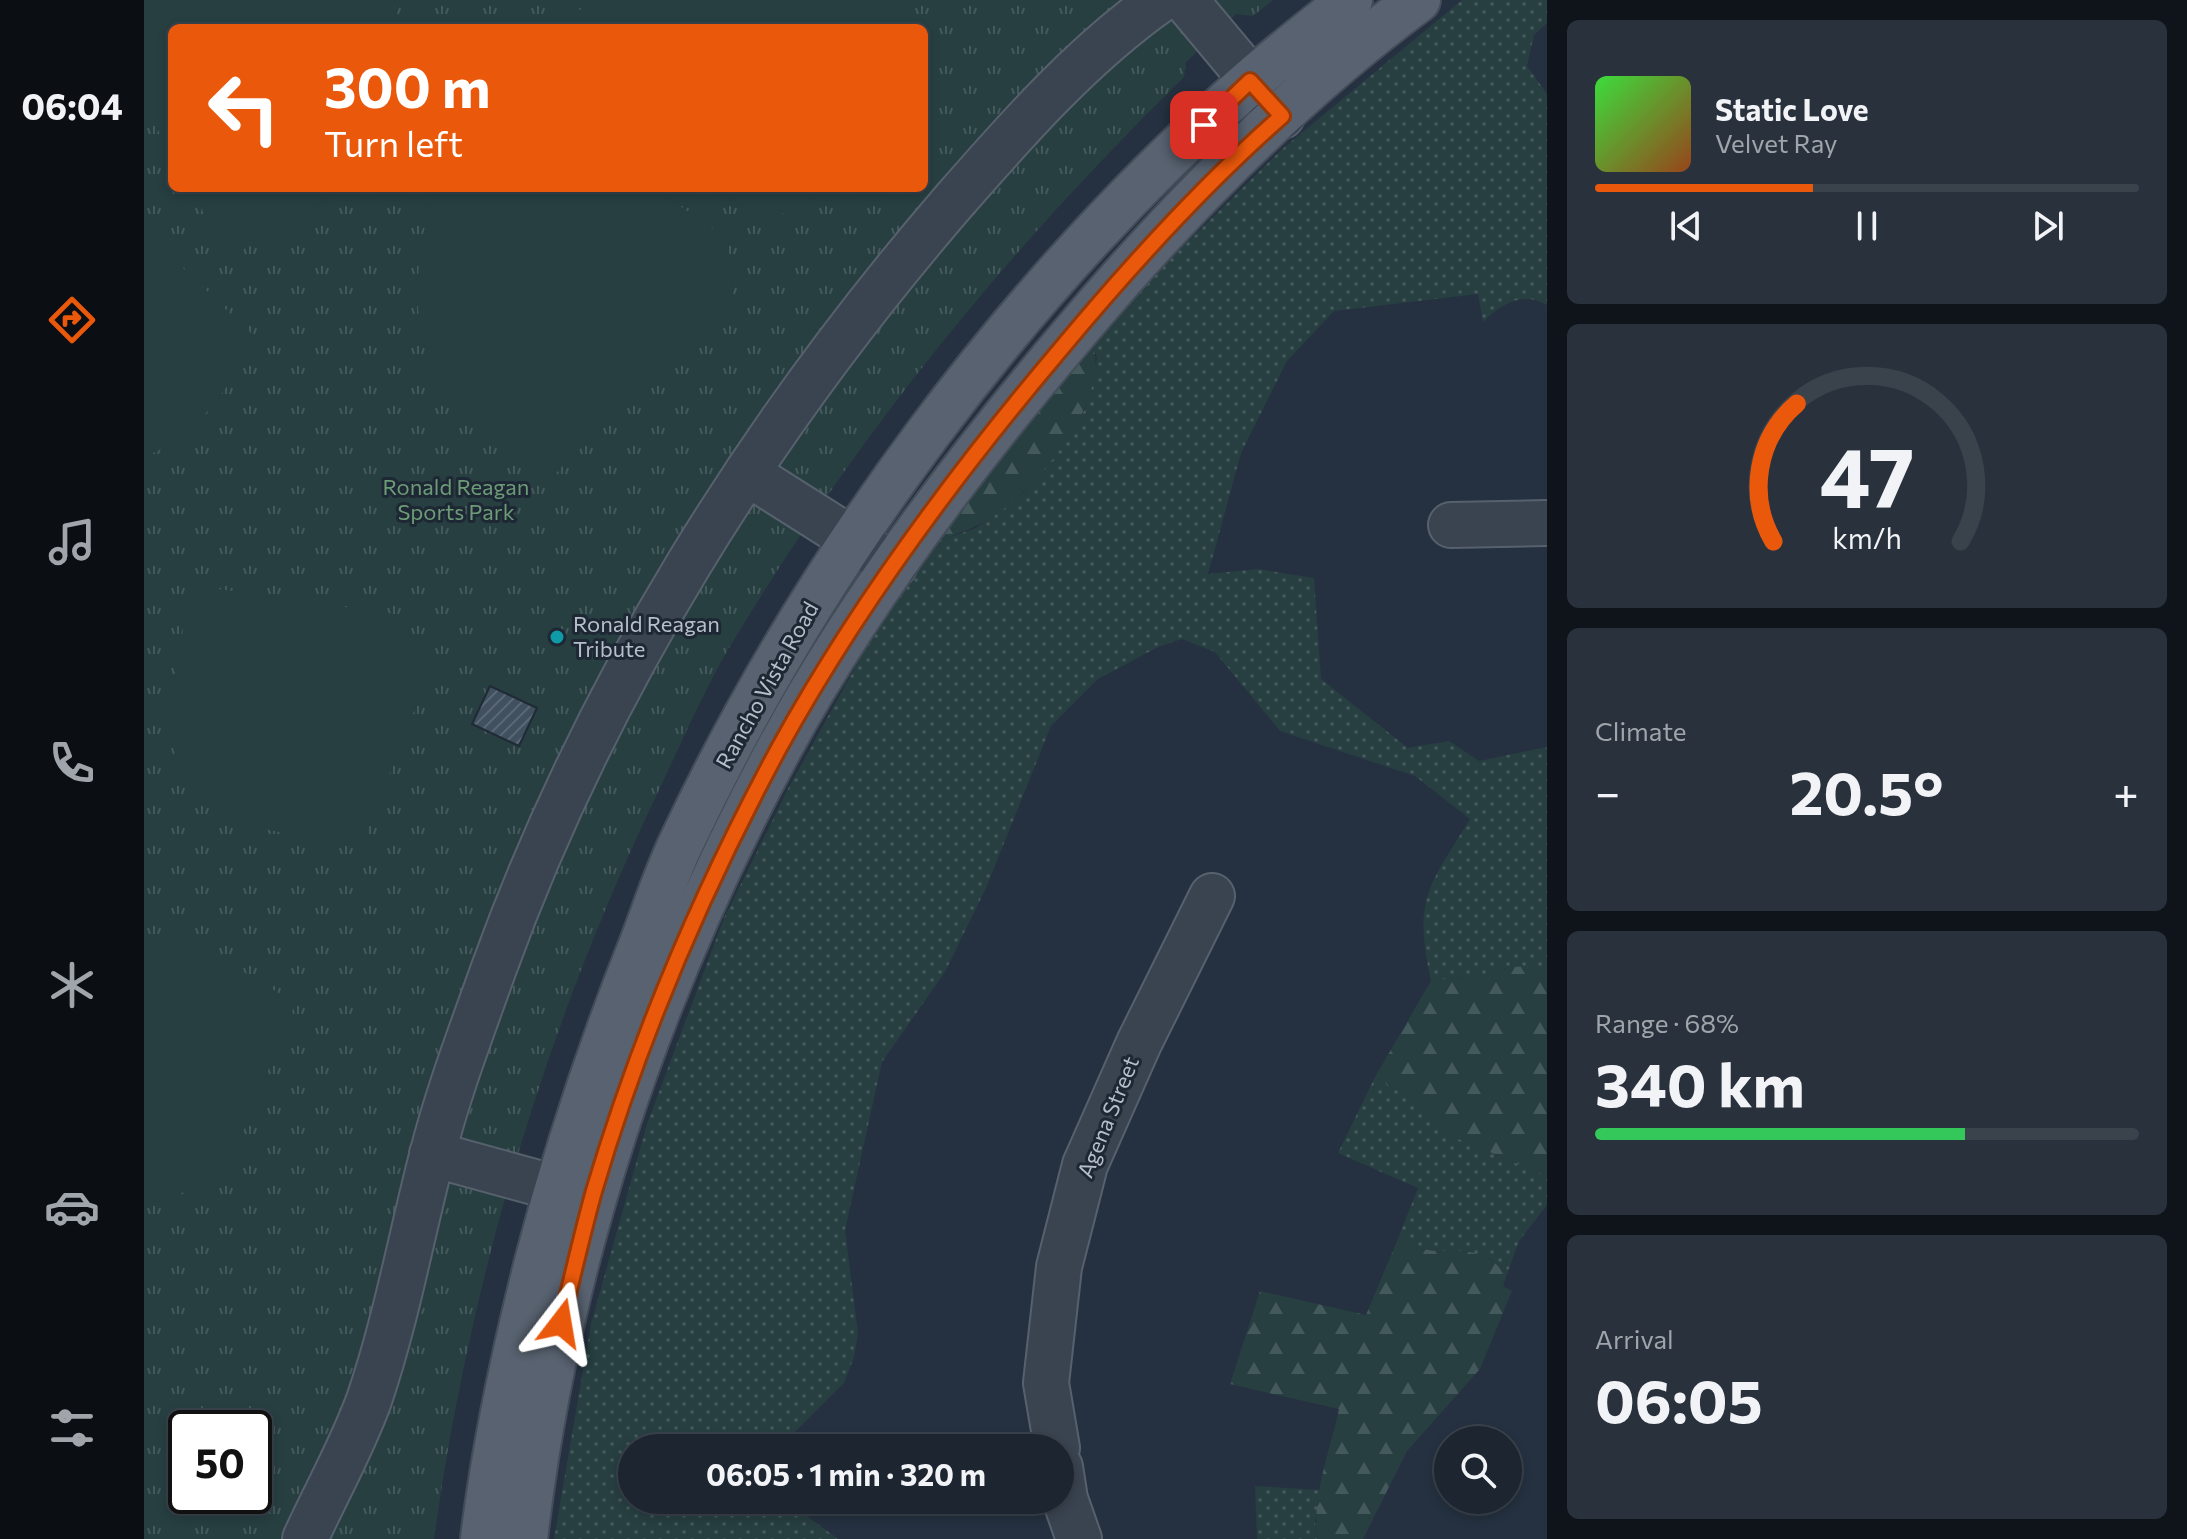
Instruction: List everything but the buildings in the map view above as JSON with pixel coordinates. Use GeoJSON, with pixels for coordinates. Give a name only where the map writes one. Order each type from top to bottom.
{"type":"FeatureCollection","features":[{"type":"Feature","properties":{"kind":"main road","name":"Rancho Vista Road"},"geometry":{"type":"LineString","coordinates":[[483,1539],[517,1343],[556,1188],[593,1065],[681,843],[772,667],[852,540],[986,361],[1084,246],[1250,81],[1350,0]]}},
{"type":"Feature","properties":{"kind":"main road","name":"Rancho Vista Road"},"geometry":{"type":"LineString","coordinates":[[525,1539],[534,1458],[561,1323],[594,1191],[640,1055],[710,887],[780,747],[894,566],[1010,409],[1136,259],[1282,116],[1383,26],[1418,0]]}},
{"type":"Feature","properties":{"kind":"street"},"geometry":{"type":"LineString","coordinates":[[305,1539],[370,1397],[395,1311],[432,1154],[496,963],[594,735],[658,615],[806,385],[883,284],[987,164],[1116,34],[1160,0]]}},
{"type":"Feature","properties":{"kind":"street"},"geometry":{"type":"LineString","coordinates":[[1185,0],[1282,116]]}},
{"type":"Feature","properties":{"kind":"street"},"geometry":{"type":"LineString","coordinates":[[747,473],[894,566]]}},
{"type":"Feature","properties":{"kind":"street"},"geometry":{"type":"LineString","coordinates":[[1451,525],[1547,523]]}},
{"type":"Feature","properties":{"kind":"street","name":"Agena Street"},"geometry":{"type":"LineString","coordinates":[[1055,1434],[1046,1383],[1059,1267],[1085,1165],[1139,1043],[1212,896]]}},
{"type":"Feature","properties":{"kind":"street"},"geometry":{"type":"LineString","coordinates":[[432,1154],[556,1188]]}},
{"type":"Feature","properties":{"kind":"street"},"geometry":{"type":"LineString","coordinates":[[1070,1514],[1079,1539]]}},
{"type":"Feature","properties":{"kind":"green space","name":"Ronald Reagan Sports Park"},"geometry":{"type":"Polygon","coordinates":[[[144,0],[1273,0],[1253,16],[1236,14],[1186,62],[1184,77],[1118,143],[995,278],[882,419],[829,493],[719,665],[617,881],[547,1064],[491,1251],[449,1442],[434,1539],[144,1539],[144,0]]]}},
{"type":"Feature","properties":{"kind":"green space"},"geometry":{"type":"Polygon","coordinates":[[[144,0],[393,0],[399,24],[168,24],[168,148],[144,104],[144,0]]]}},
{"type":"Feature","properties":{"kind":"green space"},"geometry":{"type":"Polygon","coordinates":[[[586,0],[893,0],[884,24],[572,24],[586,0]]]}},
{"type":"Feature","properties":{"kind":"green space"},"geometry":{"type":"Polygon","coordinates":[[[1462,0],[1547,0],[1547,23],[1534,35],[1527,66],[1547,94],[1547,305],[1521,299],[1505,305],[1483,322],[1478,294],[1334,311],[1287,361],[1241,453],[1208,574],[1258,569],[1314,578],[1321,679],[1408,748],[1449,741],[1479,761],[1547,747],[1547,968],[1510,967],[1483,975],[1431,981],[1424,911],[1434,879],[1470,819],[1415,776],[1280,731],[1215,652],[1182,639],[1158,647],[1098,679],[1051,726],[986,888],[945,972],[882,1062],[845,1230],[858,1333],[854,1357],[844,1383],[793,1434],[618,1434],[618,1514],[804,1514],[838,1539],[554,1539],[591,1324],[647,1124],[724,918],[789,787],[862,655],[936,542],[976,528],[1024,492],[1061,447],[1085,409],[1097,358],[1092,341],[1120,308],[1281,150],[1462,0]]]}},
{"type":"Feature","properties":{"kind":"green space"},"geometry":{"type":"Polygon","coordinates":[[[192,192],[336,192],[279,234],[227,256],[192,192]]]}},
{"type":"Feature","properties":{"kind":"green space"},"geometry":{"type":"Polygon","coordinates":[[[435,192],[661,192],[728,240],[733,295],[551,478],[475,425],[454,404],[438,381],[420,328],[418,300],[418,271],[435,192]]]}},
{"type":"Feature","properties":{"kind":"green space"},"geometry":{"type":"Polygon","coordinates":[[[721,192],[812,192],[805,209],[759,218],[721,192]]]}},
{"type":"Feature","properties":{"kind":"green space"},"geometry":{"type":"Polygon","coordinates":[[[144,231],[257,339],[224,391],[196,424],[163,448],[144,456],[144,231]]]}},
{"type":"Feature","properties":{"kind":"green space"},"geometry":{"type":"Polygon","coordinates":[[[1092,341],[1095,363],[1092,386],[1084,410],[1055,456],[1021,495],[996,515],[936,542],[1008,441],[1092,341]]]}},
{"type":"Feature","properties":{"kind":"green space"},"geometry":{"type":"Polygon","coordinates":[[[190,585],[394,614],[432,664],[363,843],[265,829],[235,819],[209,805],[188,784],[175,756],[171,719],[190,585]]]}},
{"type":"Feature","properties":{"kind":"green space"},"geometry":{"type":"Polygon","coordinates":[[[144,940],[184,946],[204,953],[242,971],[295,1004],[224,1179],[154,1202],[144,1195],[144,940]]]}},
{"type":"Feature","properties":{"kind":"green space"},"geometry":{"type":"Polygon","coordinates":[[[1545,966],[1547,1176],[1454,1137],[1413,1100],[1375,1077],[1431,981],[1483,975],[1510,967],[1545,966]]]}},
{"type":"Feature","properties":{"kind":"green space"},"geometry":{"type":"Polygon","coordinates":[[[1375,1077],[1413,1100],[1454,1137],[1547,1176],[1547,1205],[1519,1241],[1507,1274],[1489,1258],[1475,1253],[1423,1249],[1399,1236],[1418,1188],[1338,1153],[1375,1077]]]}},
{"type":"Feature","properties":{"kind":"green space"},"geometry":{"type":"Polygon","coordinates":[[[1399,1236],[1423,1249],[1475,1253],[1486,1257],[1507,1274],[1503,1286],[1512,1291],[1480,1369],[1407,1451],[1363,1539],[1317,1539],[1319,1490],[1339,1409],[1230,1384],[1260,1291],[1366,1315],[1399,1236]]]}},
{"type":"Feature","properties":{"kind":"green space"},"geometry":{"type":"Polygon","coordinates":[[[1255,1486],[1320,1490],[1315,1521],[1317,1539],[1257,1539],[1255,1486]]]}},
{"type":"Feature","properties":{"kind":"place","name":"Ronald Reagan Tribute"},"geometry":{"type":"Point","coordinates":[557,637]}},
{"type":"Feature","properties":{"kind":"route"},"geometry":{"type":"LineString","coordinates":[[561,1323],[594,1191],[640,1055],[710,887],[780,747],[882,582],[1010,409],[1136,259],[1282,116],[1250,81],[1204,125]]}}]}
